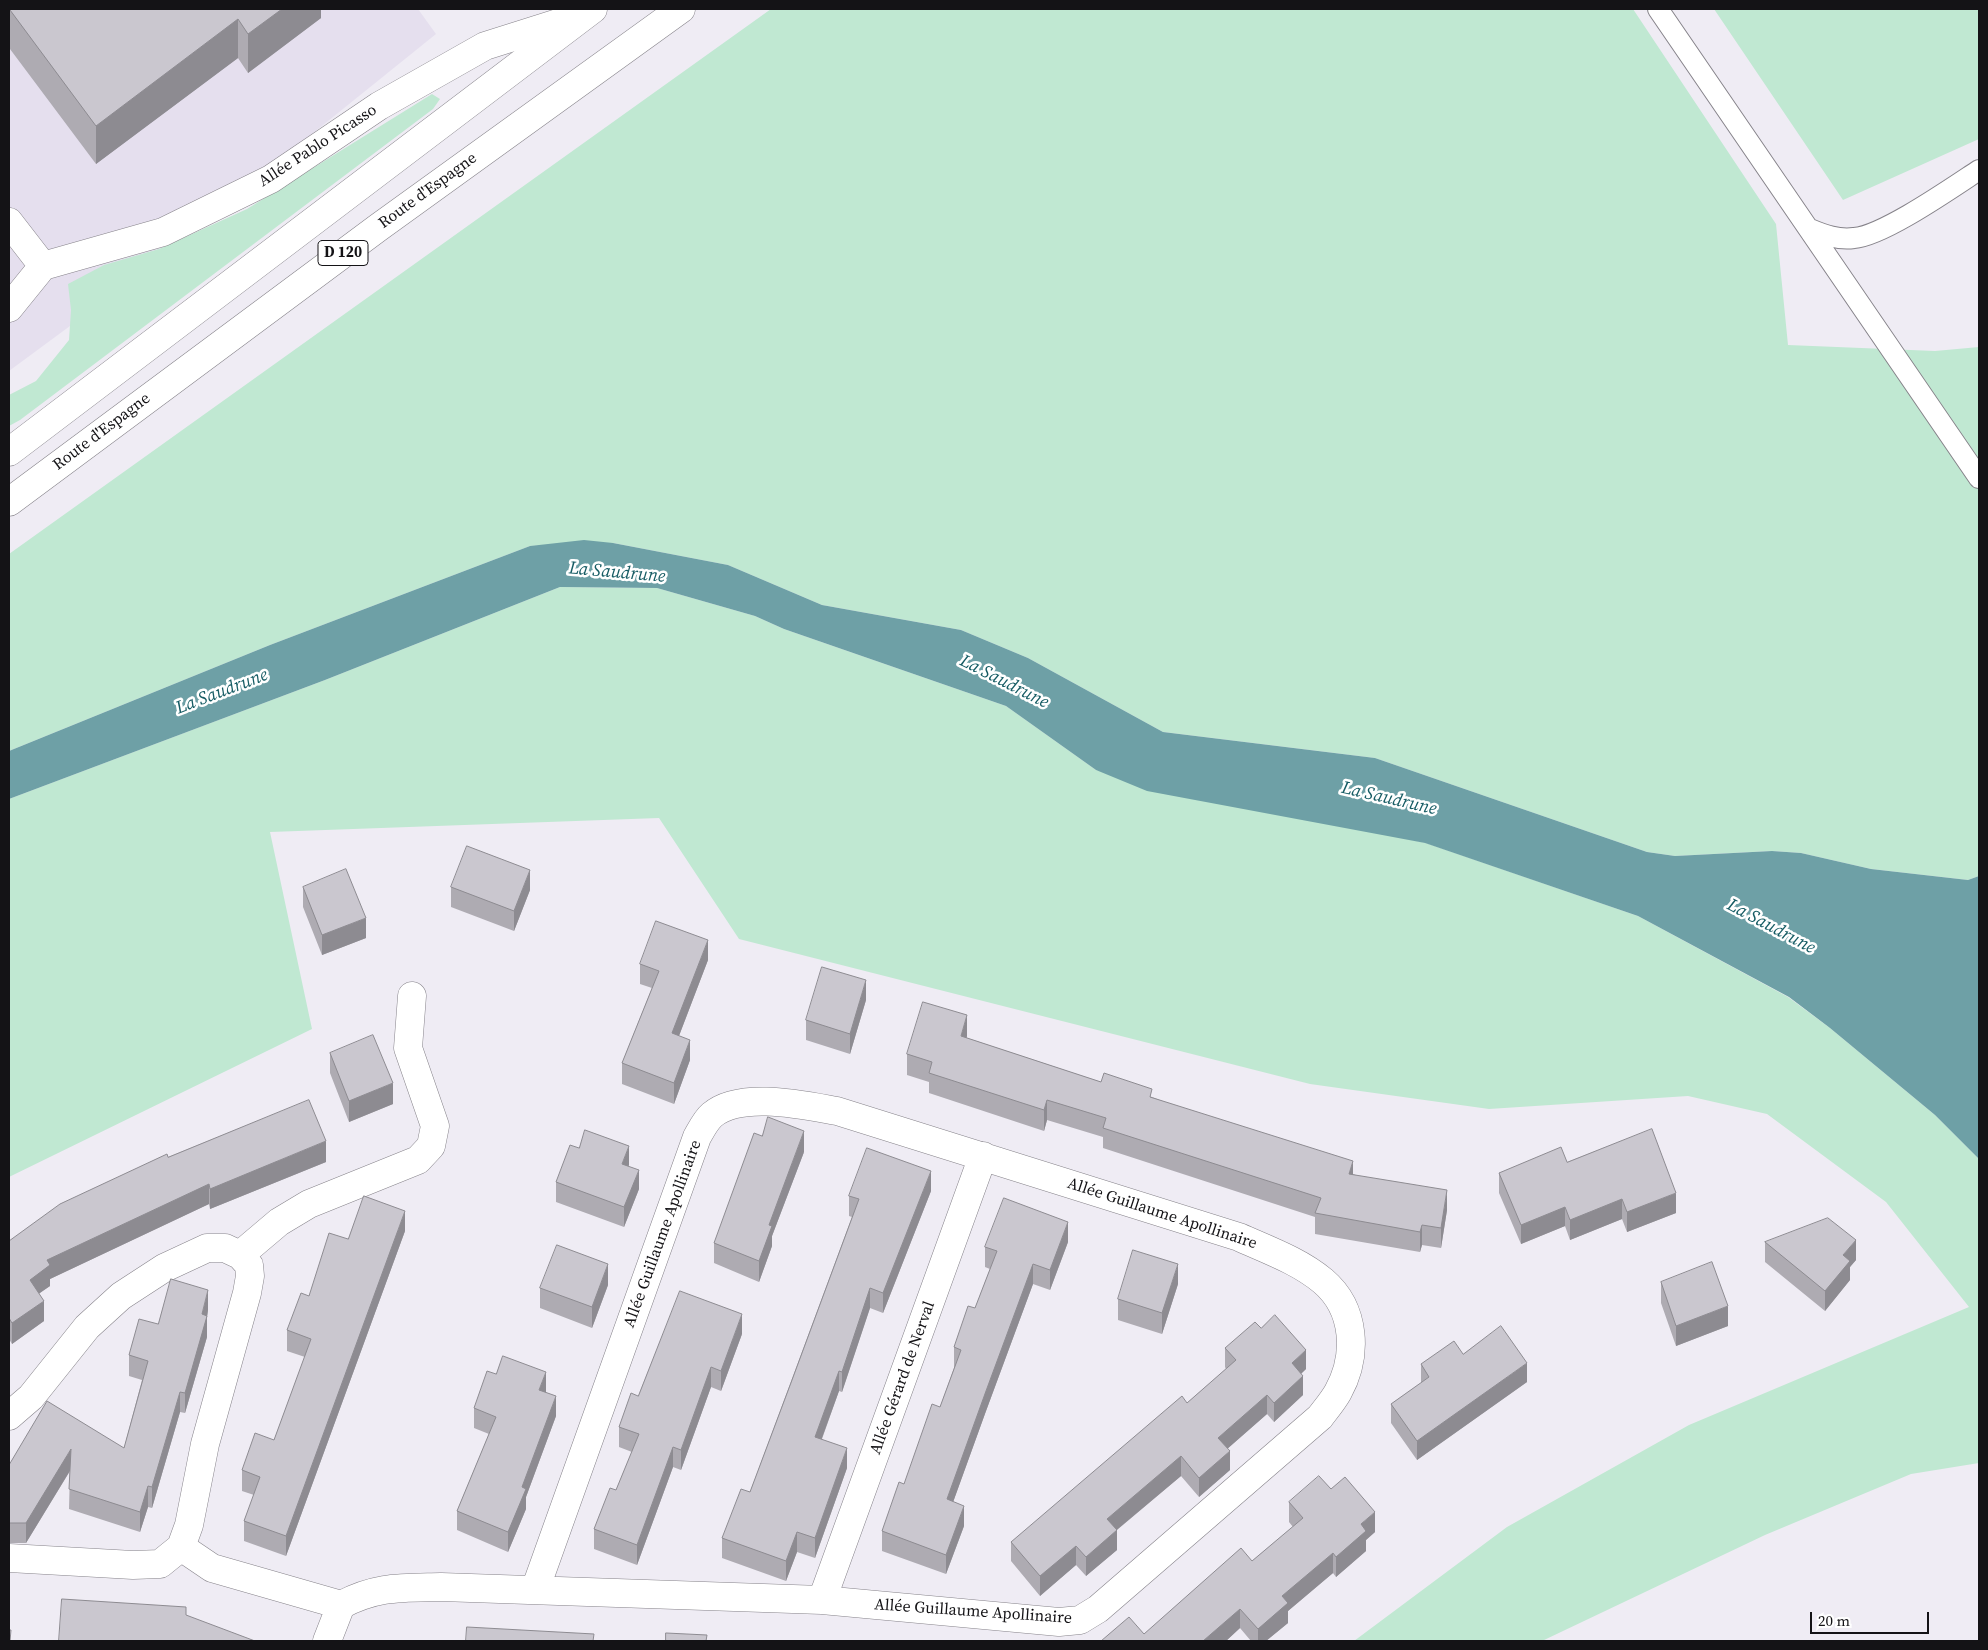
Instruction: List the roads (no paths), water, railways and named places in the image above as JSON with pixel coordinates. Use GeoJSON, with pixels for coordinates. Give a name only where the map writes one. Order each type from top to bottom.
{"type":"FeatureCollection","features":[{"type":"Feature","properties":{"kind":"street","name":"Route d'Espagne"},"geometry":{"type":"LineString","coordinates":[[9,502],[379,226],[681,9]]}},
{"type":"Feature","properties":{"kind":"street","name":"Allée Pablo Picasso"},"geometry":{"type":"LineString","coordinates":[[42,266],[163,232],[271,179],[379,106],[485,46],[590,11]]}},
{"type":"Feature","properties":{"kind":"street","name":"D 120"},"geometry":{"type":"LineString","coordinates":[[9,452],[590,11]]}},
{"type":"Feature","properties":{"kind":"street"},"geometry":{"type":"LineString","coordinates":[[9,222],[42,266],[9,308]]}},
{"type":"Feature","properties":{"kind":"street"},"geometry":{"type":"LineString","coordinates":[[240,1255],[279,1222],[309,1204],[418,1160],[431,1146],[435,1126],[408,1048],[412,996]]}},
{"type":"Feature","properties":{"kind":"street","name":"Allée Guillaume Apollinaire"},"geometry":{"type":"LineString","coordinates":[[341,1605],[362,1593],[393,1588],[441,1587],[822,1600],[1059,1622],[1080,1620],[1098,1609],[1320,1417],[1338,1392],[1349,1364],[1352,1331],[1342,1302],[1324,1282],[1294,1262],[1239,1237],[837,1111],[795,1104],[730,1104],[711,1115],[697,1137],[535,1590]]}},
{"type":"Feature","properties":{"kind":"street","name":"Allée Gérard de Nerval"},"geometry":{"type":"LineString","coordinates":[[822,1600],[983,1156]]}},
{"type":"Feature","properties":{"kind":"street"},"geometry":{"type":"LineString","coordinates":[[9,1416],[31,1397],[58,1366],[87,1327],[122,1296],[164,1268],[207,1248],[225,1248],[240,1255],[248,1265],[250,1276],[247,1293],[205,1444],[189,1525],[181,1547],[160,1564],[133,1565],[9,1558]]}},
{"type":"Feature","properties":{"kind":"street"},"geometry":{"type":"LineString","coordinates":[[181,1547],[212,1568],[341,1605],[327,1641]]}},
{"type":"Feature","properties":{"kind":"lane"},"geometry":{"type":"LineString","coordinates":[[1658,9],[1810,228],[1979,478]]}},
{"type":"Feature","properties":{"kind":"lane"},"geometry":{"type":"LineString","coordinates":[[1810,228],[1828,237],[1855,238],[1882,230],[1979,170]]}},
{"type":"Feature","properties":{"kind":"water","name":"La Saudrune"},"geometry":{"type":"Polygon","coordinates":[[[584,540],[613,543],[728,565],[822,605],[961,630],[1028,658],[1163,732],[1375,758],[1647,852],[1675,856],[1772,851],[1801,853],[1871,869],[1968,880],[1979,876],[1979,1159],[1935,1115],[1830,1028],[1789,997],[1638,916],[1425,843],[1147,791],[1096,770],[1006,706],[784,629],[755,616],[657,588],[560,587],[325,680],[9,799],[9,751],[270,645],[530,546],[584,540]]]}}]}
